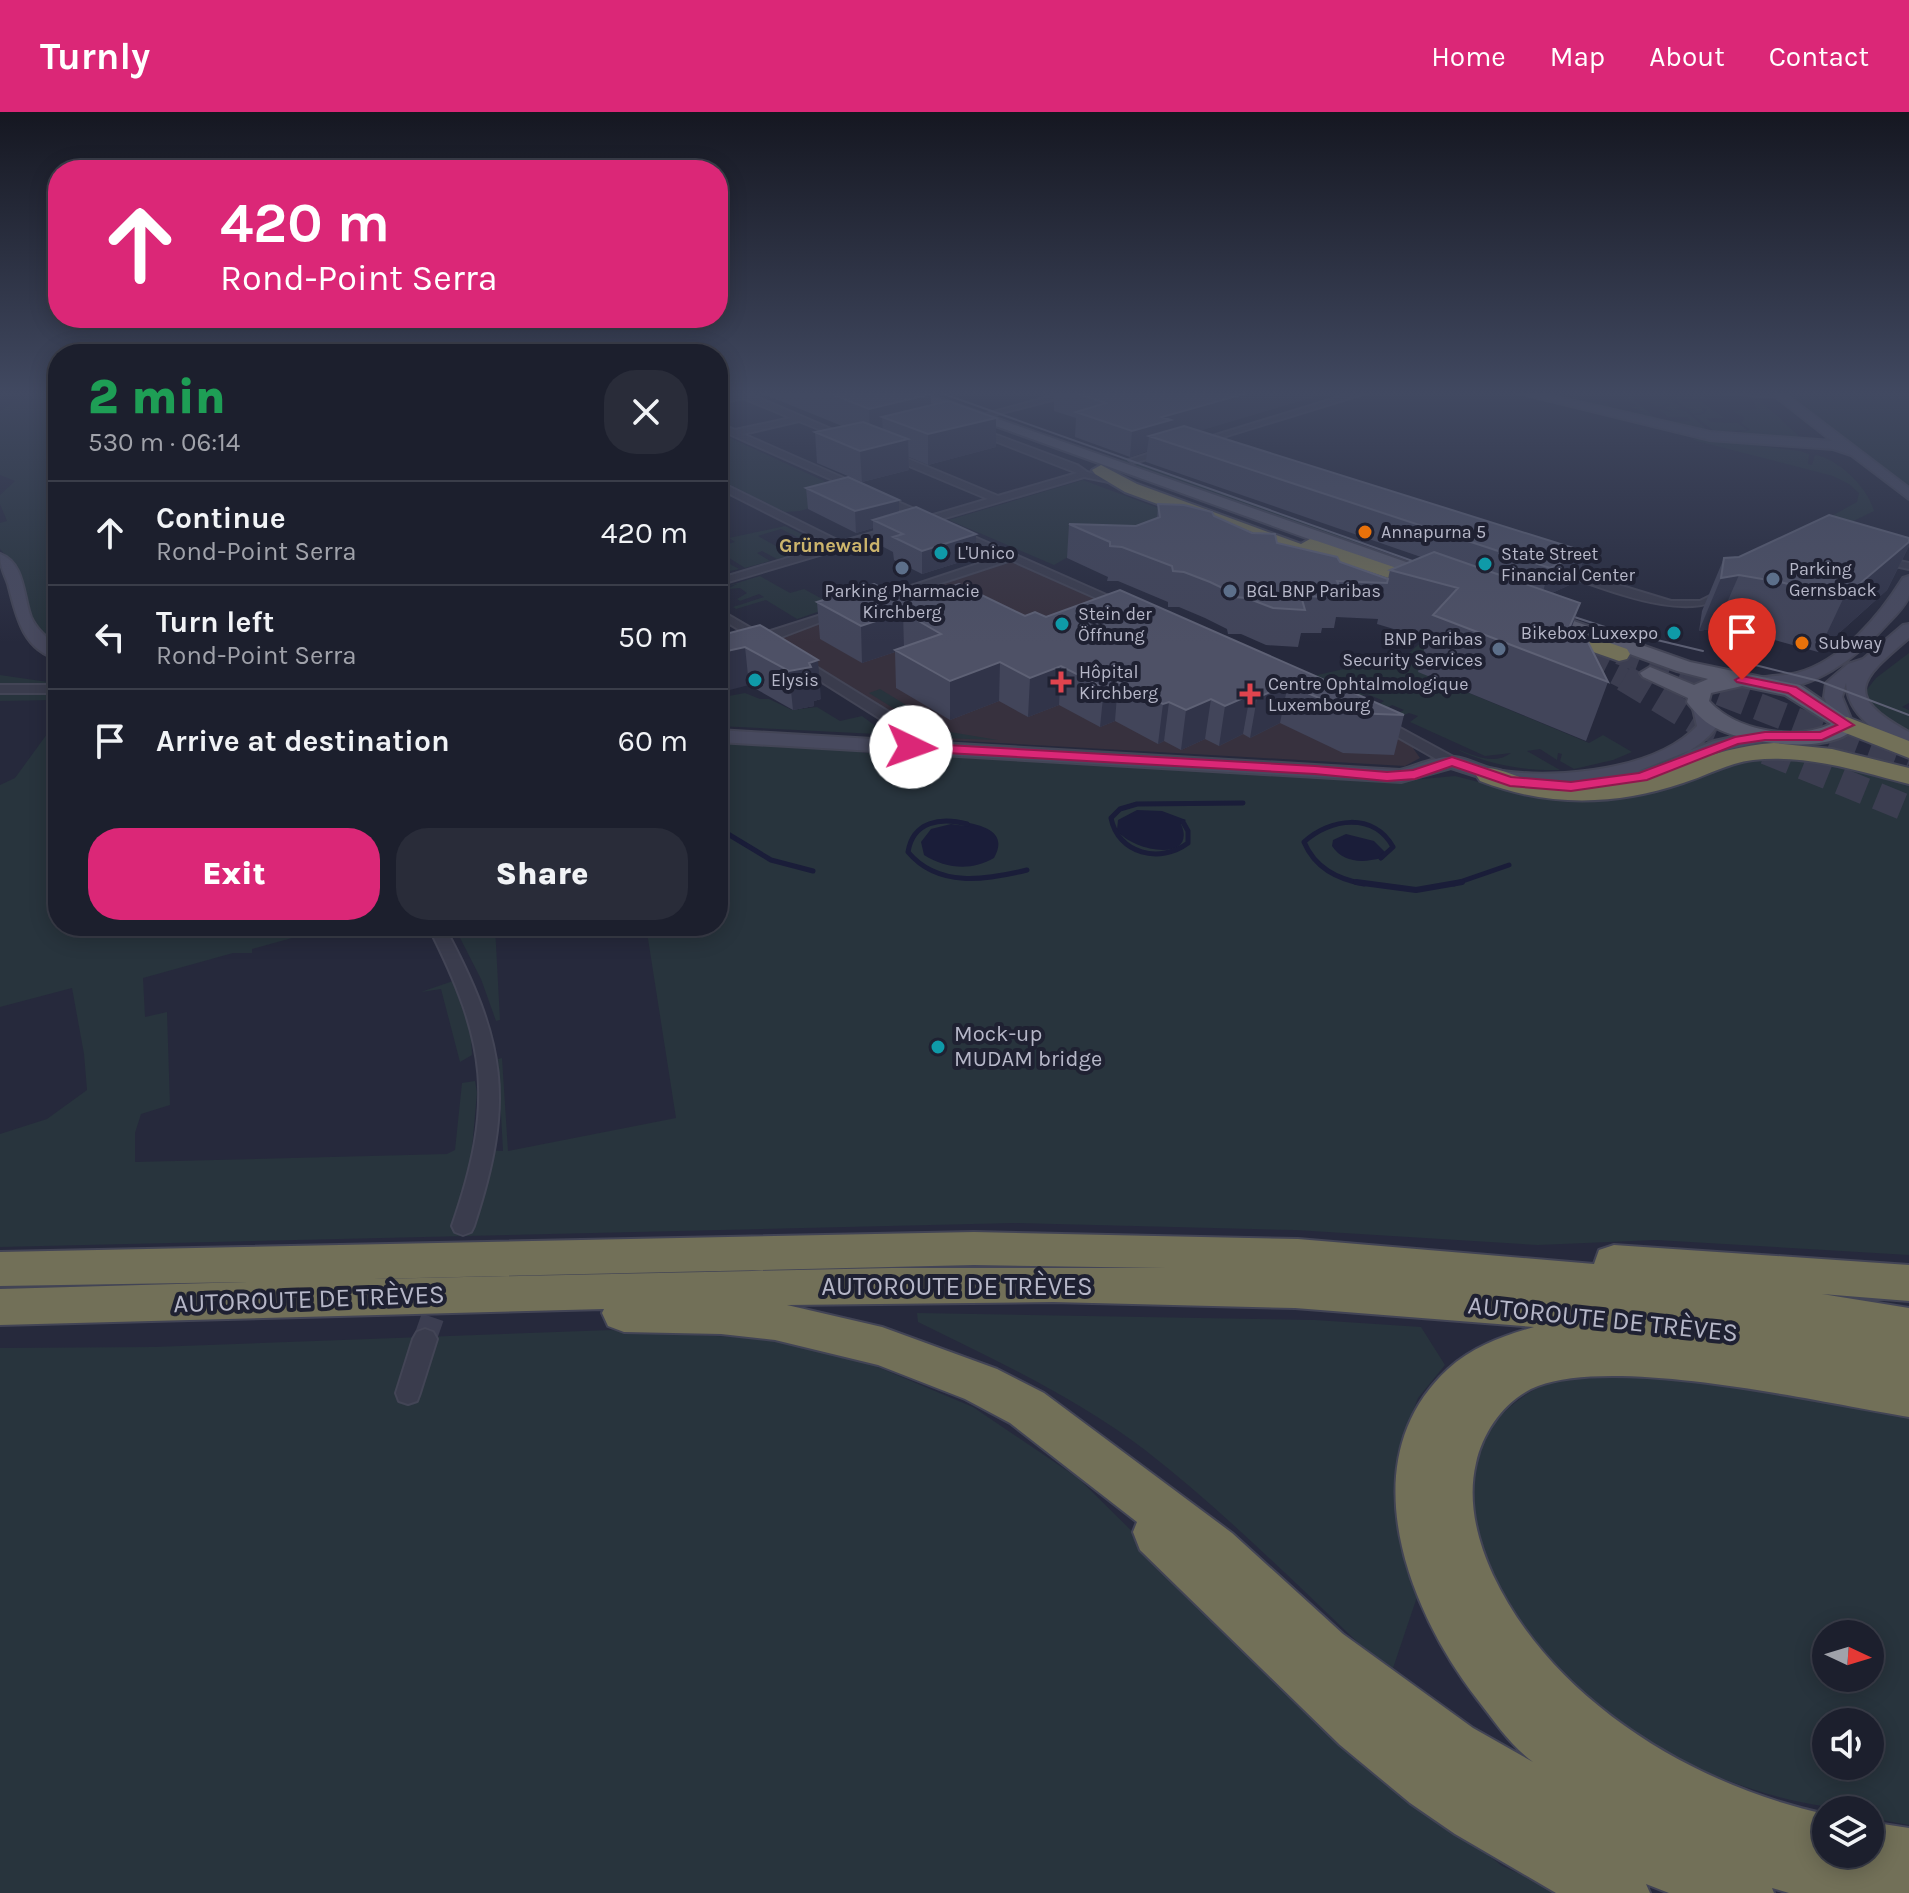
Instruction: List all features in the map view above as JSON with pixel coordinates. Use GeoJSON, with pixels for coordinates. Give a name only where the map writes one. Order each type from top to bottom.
{"type":"FeatureCollection","features":[{"type":"Feature","properties":{"kind":"highway"},"geometry":{"type":"LineString","coordinates":[[1103,476],[1452,594],[1300,537]]}},
{"type":"Feature","properties":{"kind":"highway"},"geometry":{"type":"LineString","coordinates":[[1517,615],[1622,653]]}},
{"type":"Feature","properties":{"kind":"highway"},"geometry":{"type":"LineString","coordinates":[[1845,723],[1909,750]]}},
{"type":"Feature","properties":{"kind":"highway"},"geometry":{"type":"LineString","coordinates":[[1795,738],[1864,756],[1909,775]]}},
{"type":"Feature","properties":{"kind":"highway"},"geometry":{"type":"LineString","coordinates":[[1489,775],[1530,790],[1597,791],[1652,784],[1731,756],[1770,751],[1833,756],[1909,775]]}},
{"type":"Feature","properties":{"kind":"highway"},"geometry":{"type":"LineString","coordinates":[[811,1250],[908,1239],[1017,1235],[1298,1240],[1909,1283]]}},
{"type":"Feature","properties":{"kind":"highway","name":"AUTOROUTE DE TRÈVES"},"geometry":{"type":"LineString","coordinates":[[0,1269],[811,1250],[1016,1249],[1297,1256],[1541,1274],[1742,1299],[1909,1327]]}},
{"type":"Feature","properties":{"kind":"highway","name":"AUTOROUTE DE TRÈVES"},"geometry":{"type":"LineString","coordinates":[[0,1307],[986,1283],[1179,1287],[1376,1294],[1566,1313],[1757,1336],[1909,1362]]}},
{"type":"Feature","properties":{"kind":"highway"},"geometry":{"type":"LineString","coordinates":[[0,1327],[249,1324],[611,1313],[721,1315],[775,1321],[882,1346],[981,1384],[1027,1408],[1214,1551],[1324,1653],[1453,1748],[1528,1792],[1636,1847],[1743,1893]]}},
{"type":"Feature","properties":{"kind":"highway"},"geometry":{"type":"LineString","coordinates":[[1909,1382],[1741,1352],[1623,1338],[1565,1339],[1518,1348],[1456,1387],[1439,1412],[1420,1458],[1422,1516],[1437,1579],[1466,1639],[1532,1725],[1618,1791],[1690,1830],[1798,1866],[1909,1890]]}},
{"type":"Feature","properties":{"kind":"highway"},"geometry":{"type":"LineString","coordinates":[[1812,1840],[1694,1798],[1621,1757],[1570,1718],[1535,1685],[1505,1647],[1472,1593],[1451,1535],[1448,1471],[1463,1426],[1477,1405],[1498,1386],[1535,1367],[1568,1361],[1651,1358],[1909,1396]]}},
{"type":"Feature","properties":{"kind":"highway"},"geometry":{"type":"LineString","coordinates":[[1027,1408],[1365,1728],[1430,1781],[1512,1837],[1619,1893]]}},
{"type":"Feature","properties":{"kind":"highway"},"geometry":{"type":"LineString","coordinates":[[1884,1855],[1909,1859]]}},
{"type":"Feature","properties":{"kind":"main road"},"geometry":{"type":"LineString","coordinates":[[1104,476],[1300,537]]}},
{"type":"Feature","properties":{"kind":"main road"},"geometry":{"type":"LineString","coordinates":[[1130,476],[1300,537]]}},
{"type":"Feature","properties":{"kind":"main road"},"geometry":{"type":"LineString","coordinates":[[1876,476],[1907,502]]}},
{"type":"Feature","properties":{"kind":"main road"},"geometry":{"type":"LineString","coordinates":[[1880,476],[1907,502]]}},
{"type":"Feature","properties":{"kind":"main road"},"geometry":{"type":"LineString","coordinates":[[0,559],[11,573],[12,613],[19,628],[48,648]]}},
{"type":"Feature","properties":{"kind":"main road"},"geometry":{"type":"LineString","coordinates":[[1766,682],[1809,675],[1873,630],[1903,586]]}},
{"type":"Feature","properties":{"kind":"main road"},"geometry":{"type":"LineString","coordinates":[[1517,615],[1684,667],[1766,682],[1802,694],[1845,723]]}},
{"type":"Feature","properties":{"kind":"main road"},"geometry":{"type":"LineString","coordinates":[[1517,615],[1640,669],[1700,702],[1730,725],[1765,736],[1795,738],[1822,736],[1845,723]]}},
{"type":"Feature","properties":{"kind":"main road"},"geometry":{"type":"LineString","coordinates":[[1909,629],[1869,663],[1855,683],[1857,700],[1871,717],[1909,740]]}},
{"type":"Feature","properties":{"kind":"main road"},"geometry":{"type":"LineString","coordinates":[[1845,723],[1833,697],[1835,683],[1854,668],[1869,663]]}},
{"type":"Feature","properties":{"kind":"main road"},"geometry":{"type":"LineString","coordinates":[[1489,775],[1560,780],[1583,779],[1628,769],[1684,745],[1702,733],[1707,726],[1700,702],[1701,690],[1716,683],[1742,680]]}},
{"type":"Feature","properties":{"kind":"main road"},"geometry":{"type":"LineString","coordinates":[[728,737],[1315,770],[1387,777],[1415,775],[1452,762],[1489,775],[1553,787],[1621,782],[1660,772],[1721,745],[1765,736]]}},
{"type":"Feature","properties":{"kind":"street"},"geometry":{"type":"LineString","coordinates":[[830,476],[1143,615]]}},
{"type":"Feature","properties":{"kind":"street"},"geometry":{"type":"LineString","coordinates":[[941,476],[998,500]]}},
{"type":"Feature","properties":{"kind":"street"},"geometry":{"type":"LineString","coordinates":[[728,579],[998,500],[1095,476]]}},
{"type":"Feature","properties":{"kind":"street"},"geometry":{"type":"LineString","coordinates":[[728,489],[840,546]]}},
{"type":"Feature","properties":{"kind":"street"},"geometry":{"type":"LineString","coordinates":[[867,604],[1011,557]]}},
{"type":"Feature","properties":{"kind":"street"},"geometry":{"type":"LineString","coordinates":[[1545,566],[1670,604],[1702,604],[1737,587]]}},
{"type":"Feature","properties":{"kind":"street"},"geometry":{"type":"LineString","coordinates":[[1909,566],[1868,566],[1909,572]]}},
{"type":"Feature","properties":{"kind":"street"},"geometry":{"type":"LineString","coordinates":[[760,638],[853,608]]}},
{"type":"Feature","properties":{"kind":"street"},"geometry":{"type":"LineString","coordinates":[[728,618],[777,649]]}},
{"type":"Feature","properties":{"kind":"street"},"geometry":{"type":"LineString","coordinates":[[790,657],[900,725],[908,732],[911,747]]}},
{"type":"Feature","properties":{"kind":"street"},"geometry":{"type":"LineString","coordinates":[[0,689],[48,689]]}},
{"type":"Feature","properties":{"kind":"street"},"geometry":{"type":"LineString","coordinates":[[1364,714],[1395,728],[1452,762]]}},
{"type":"Feature","properties":{"kind":"street"},"geometry":{"type":"LineString","coordinates":[[441,936],[472,1000],[485,1042],[488,1090],[484,1162],[463,1226]]}},
{"type":"Feature","properties":{"kind":"street"},"geometry":{"type":"LineString","coordinates":[[408,1393],[425,1339]]}},
{"type":"Feature","properties":{"kind":"shaded area"},"geometry":{"type":"Polygon","coordinates":[[[3,476],[48,476],[48,639],[26,626],[18,597],[19,570],[0,549],[0,523],[7,521],[0,495],[15,481],[3,476]]]}},
{"type":"Feature","properties":{"kind":"shaded area"},"geometry":{"type":"Polygon","coordinates":[[[728,476],[813,476],[852,494],[800,511],[785,512],[728,484],[728,476]]]}},
{"type":"Feature","properties":{"kind":"shaded area"},"geometry":{"type":"Polygon","coordinates":[[[1153,476],[1173,476],[1363,543],[1354,546],[1153,476]]]}},
{"type":"Feature","properties":{"kind":"shaded area"},"geometry":{"type":"Polygon","coordinates":[[[1833,476],[1851,476],[1866,493],[1874,511],[1827,534],[1790,539],[1857,502],[1859,493],[1833,476]]]}},
{"type":"Feature","properties":{"kind":"shaded area"},"geometry":{"type":"Polygon","coordinates":[[[1896,476],[1909,476],[1909,486],[1896,476]]]}},
{"type":"Feature","properties":{"kind":"shaded area"},"geometry":{"type":"Polygon","coordinates":[[[1083,480],[1204,525],[1114,551],[1068,557],[1054,565],[949,520],[1083,480]]]}},
{"type":"Feature","properties":{"kind":"shaded area"},"geometry":{"type":"Polygon","coordinates":[[[785,526],[814,540],[807,542],[781,529],[758,536],[792,555],[777,559],[762,551],[757,553],[770,561],[745,568],[728,557],[728,544],[735,542],[729,538],[785,526]]]}},
{"type":"Feature","properties":{"kind":"shaded area","name":"Hôpital Kirchberg"},"geometry":{"type":"Polygon","coordinates":[[[1011,557],[1423,744],[1413,748],[1420,758],[1405,766],[910,738],[908,732],[760,638],[1011,557]]]}},
{"type":"Feature","properties":{"kind":"shaded area"},"geometry":{"type":"Polygon","coordinates":[[[728,563],[739,569],[728,571],[728,563]]]}},
{"type":"Feature","properties":{"kind":"shaded area"},"geometry":{"type":"Polygon","coordinates":[[[760,576],[790,593],[804,589],[835,606],[797,619],[766,600],[736,609],[733,607],[764,597],[759,594],[740,601],[737,599],[747,593],[740,588],[728,589],[737,584],[728,586],[760,576]]]}},
{"type":"Feature","properties":{"kind":"shaded area"},"geometry":{"type":"Polygon","coordinates":[[[1426,638],[1554,675],[1419,672],[1589,743],[1603,735],[1632,752],[1574,769],[1560,761],[1562,754],[1558,753],[1557,760],[1540,749],[1527,751],[1560,770],[1494,763],[1456,749],[1491,759],[1511,753],[1485,756],[1410,722],[1418,716],[1409,713],[1399,717],[1395,715],[1404,710],[1392,705],[1383,710],[1376,706],[1384,701],[1367,694],[1353,697],[1309,677],[1391,658],[1410,666],[1418,657],[1409,653],[1426,638]]]}},
{"type":"Feature","properties":{"kind":"shaded area"},"geometry":{"type":"Polygon","coordinates":[[[1909,653],[1909,703],[1902,707],[1909,710],[1909,735],[1874,709],[1865,692],[1876,678],[1909,653]]]}},
{"type":"Feature","properties":{"kind":"shaded area"},"geometry":{"type":"Polygon","coordinates":[[[0,675],[48,682],[48,700],[0,701],[0,675]]]}},
{"type":"Feature","properties":{"kind":"shaded area"},"geometry":{"type":"Polygon","coordinates":[[[880,689],[950,732],[998,740],[941,738],[869,693],[880,689]]]}},
{"type":"Feature","properties":{"kind":"shaded area"},"geometry":{"type":"Polygon","coordinates":[[[745,693],[769,699],[792,710],[817,707],[840,721],[862,716],[881,730],[876,734],[728,727],[728,696],[745,693]]]}},
{"type":"Feature","properties":{"kind":"shaded area"},"geometry":{"type":"Polygon","coordinates":[[[48,733],[48,936],[299,936],[252,949],[252,953],[233,953],[143,978],[145,1017],[167,1012],[170,1105],[141,1114],[135,1133],[135,1162],[447,1154],[455,1150],[462,1083],[475,1081],[477,1093],[472,1149],[503,1151],[498,1059],[502,1058],[508,1151],[676,1118],[648,936],[728,936],[728,742],[863,749],[863,753],[919,753],[1390,782],[1455,776],[1510,790],[1547,795],[1790,755],[1909,780],[1909,1255],[1656,1240],[1538,1245],[1295,1230],[1015,1223],[0,1247],[0,1134],[47,1119],[87,1090],[72,988],[0,1007],[0,785],[15,778],[48,733]]]}},
{"type":"Feature","properties":{"kind":"shaded area"},"geometry":{"type":"Polygon","coordinates":[[[459,936],[496,936],[500,1020],[496,1021],[481,979],[459,936]]]}},
{"type":"Feature","properties":{"kind":"shaded area"},"geometry":{"type":"Polygon","coordinates":[[[453,981],[471,1033],[472,1055],[460,1062],[441,989],[421,992],[453,981]]]}},
{"type":"Feature","properties":{"kind":"shaded area"},"geometry":{"type":"Polygon","coordinates":[[[917,1313],[1315,1320],[1421,1327],[1445,1365],[1418,1398],[1397,1455],[1399,1538],[1417,1597],[1391,1674],[1240,1531],[1145,1450],[1063,1396],[918,1322],[917,1313]]]}},
{"type":"Feature","properties":{"kind":"shaded area"},"geometry":{"type":"Polygon","coordinates":[[[611,1330],[770,1339],[873,1365],[973,1407],[1078,1478],[1341,1737],[1502,1866],[1562,1893],[0,1893],[0,1348],[154,1347],[611,1330]]]}},
{"type":"Feature","properties":{"kind":"shaded area"},"geometry":{"type":"Polygon","coordinates":[[[1598,1374],[1658,1376],[1909,1410],[1909,1825],[1884,1821],[1884,1796],[1812,1796],[1812,1804],[1764,1793],[1693,1766],[1628,1731],[1600,1711],[1561,1676],[1527,1637],[1473,1541],[1468,1512],[1469,1489],[1480,1447],[1491,1428],[1523,1396],[1564,1379],[1598,1374]]]}},
{"type":"Feature","properties":{"kind":"water"},"geometry":{"type":"Polygon","coordinates":[[[1137,810],[1162,811],[1186,820],[1181,824],[1184,836],[1180,844],[1161,850],[1125,838],[1117,830],[1118,820],[1137,810]]]}},
{"type":"Feature","properties":{"kind":"water"},"geometry":{"type":"Polygon","coordinates":[[[969,823],[994,833],[998,843],[994,858],[977,865],[959,867],[924,855],[921,842],[931,829],[969,823]]]}},
{"type":"Feature","properties":{"kind":"water"},"geometry":{"type":"Polygon","coordinates":[[[1346,834],[1374,841],[1385,852],[1381,858],[1374,860],[1348,859],[1332,846],[1333,840],[1346,834]]]}},
{"type":"Feature","properties":{"kind":"building"},"geometry":{"type":"Polygon","coordinates":[[[1271,476],[1344,476],[1586,552],[1550,568],[1271,476]]]}},
{"type":"Feature","properties":{"kind":"building"},"geometry":{"type":"Polygon","coordinates":[[[848,477],[899,500],[855,511],[806,488],[848,477]]]}},
{"type":"Feature","properties":{"kind":"building"},"geometry":{"type":"Polygon","coordinates":[[[1158,504],[1184,505],[1212,512],[1214,516],[1252,533],[1275,534],[1277,543],[1337,557],[1340,562],[1388,579],[1387,583],[1337,581],[1342,592],[1327,592],[1329,597],[1301,596],[1305,610],[1273,608],[1247,598],[1234,597],[1233,593],[1210,582],[1173,571],[1172,566],[1122,547],[1110,546],[1110,542],[1069,524],[1136,526],[1160,517],[1158,504]]]}},
{"type":"Feature","properties":{"kind":"building"},"geometry":{"type":"Polygon","coordinates":[[[916,507],[976,534],[922,551],[893,537],[903,534],[873,520],[916,507]]]}},
{"type":"Feature","properties":{"kind":"building"},"geometry":{"type":"Polygon","coordinates":[[[1829,515],[1909,538],[1909,542],[1844,597],[1739,575],[1721,578],[1724,558],[1739,557],[1829,515]]]}},
{"type":"Feature","properties":{"kind":"building"},"geometry":{"type":"Polygon","coordinates":[[[1434,552],[1580,603],[1566,635],[1587,640],[1608,682],[1433,615],[1458,588],[1390,570],[1434,552]]]}},
{"type":"Feature","properties":{"kind":"building"},"geometry":{"type":"Polygon","coordinates":[[[874,584],[907,601],[959,584],[1025,616],[1035,612],[1046,617],[1120,590],[1404,715],[1352,713],[1288,684],[1257,698],[1250,695],[1225,706],[1211,699],[1186,710],[1169,702],[1163,704],[1118,682],[1104,688],[1061,666],[1030,678],[1000,662],[950,681],[895,650],[941,634],[903,612],[861,626],[817,602],[874,584]]]}},
{"type":"Feature","properties":{"kind":"building"},"geometry":{"type":"Polygon","coordinates":[[[760,625],[818,660],[809,663],[811,667],[789,671],[745,647],[728,651],[728,633],[760,625]]]}},
{"type":"Feature","properties":{"kind":"waterway"},"geometry":{"type":"LineString","coordinates":[[1183,822],[1188,831],[1188,843],[1165,853],[1153,854],[1142,852],[1122,840],[1111,818],[1120,809],[1137,804],[1243,803]]}},
{"type":"Feature","properties":{"kind":"waterway"},"geometry":{"type":"LineString","coordinates":[[967,824],[948,821],[930,824],[916,834],[908,852],[920,864],[948,876],[979,878],[1027,870]]}},
{"type":"Feature","properties":{"kind":"waterway"},"geometry":{"type":"LineString","coordinates":[[1357,882],[1328,871],[1314,859],[1304,842],[1339,824],[1363,824],[1375,828],[1393,847],[1381,858]]}},
{"type":"Feature","properties":{"kind":"waterway"},"geometry":{"type":"LineString","coordinates":[[728,834],[771,860],[813,871]]}},
{"type":"Feature","properties":{"kind":"waterway"},"geometry":{"type":"LineString","coordinates":[[1458,883],[1509,865]]}},
{"type":"Feature","properties":{"kind":"waterway"},"geometry":{"type":"LineString","coordinates":[[1357,882],[1416,890],[1458,883]]}},
{"type":"Feature","properties":{"kind":"waterway"},"geometry":{"type":"LineString","coordinates":[[1357,882],[1364,884]]}},
{"type":"Feature","properties":{"kind":"waterway"},"geometry":{"type":"LineString","coordinates":[[1458,883],[1462,882]]}},
{"type":"Feature","properties":{"kind":"tunnel"},"geometry":{"type":"LineString","coordinates":[[1558,645],[1627,680]]}},
{"type":"Feature","properties":{"kind":"tunnel"},"geometry":{"type":"LineString","coordinates":[[1619,654],[1688,680]]}},
{"type":"Feature","properties":{"kind":"tunnel"},"geometry":{"type":"LineString","coordinates":[[1624,678],[1702,725],[1909,809]]}},
{"type":"Feature","properties":{"kind":"tunnel"},"geometry":{"type":"LineString","coordinates":[[1683,678],[1909,764]]}},
{"type":"Feature","properties":{"kind":"tunnel"},"geometry":{"type":"LineString","coordinates":[[425,1339],[441,1293]]}},
{"type":"Feature","properties":{"kind":"tram line"},"geometry":{"type":"LineString","coordinates":[[1174,476],[1435,569]]}},
{"type":"Feature","properties":{"kind":"tram line"},"geometry":{"type":"LineString","coordinates":[[1556,611],[1611,629],[1703,651]]}},
{"type":"Feature","properties":{"kind":"tram line"},"geometry":{"type":"LineString","coordinates":[[1747,663],[1819,681],[1909,715]]}},
{"type":"Feature","properties":{"kind":"place","name":"Annapurna 5"},"geometry":{"type":"Point","coordinates":[1365,532]}},
{"type":"Feature","properties":{"kind":"place","name":"L'Unico"},"geometry":{"type":"Point","coordinates":[941,553]}},
{"type":"Feature","properties":{"kind":"place","name":"State Street Financial Center"},"geometry":{"type":"Point","coordinates":[1485,564]}},
{"type":"Feature","properties":{"kind":"place","name":"Parking Pharmacie Kirchberg"},"geometry":{"type":"Point","coordinates":[902,568]}},
{"type":"Feature","properties":{"kind":"place","name":"Parking Gernsback"},"geometry":{"type":"Point","coordinates":[1773,579]}},
{"type":"Feature","properties":{"kind":"place","name":"BGL BNP Paribas"},"geometry":{"type":"Point","coordinates":[1230,591]}},
{"type":"Feature","properties":{"kind":"place","name":"Stein der Öffnung"},"geometry":{"type":"Point","coordinates":[1062,624]}},
{"type":"Feature","properties":{"kind":"place","name":"Bikebox Luxexpo"},"geometry":{"type":"Point","coordinates":[1674,633]}},
{"type":"Feature","properties":{"kind":"place","name":"Subway"},"geometry":{"type":"Point","coordinates":[1802,643]}},
{"type":"Feature","properties":{"kind":"place","name":"BNP Paribas Security Services"},"geometry":{"type":"Point","coordinates":[1499,649]}},
{"type":"Feature","properties":{"kind":"place","name":"Elysis"},"geometry":{"type":"Point","coordinates":[755,680]}},
{"type":"Feature","properties":{"kind":"place","name":"Hôpital Kirchberg"},"geometry":{"type":"Point","coordinates":[1061,682]}},
{"type":"Feature","properties":{"kind":"place","name":"Centre Ophtalmologique Luxembourg"},"geometry":{"type":"Point","coordinates":[1250,694]}},
{"type":"Feature","properties":{"kind":"place","name":"Mock-up MUDAM bridge"},"geometry":{"type":"Point","coordinates":[938,1047]}},
{"type":"Feature","properties":{"kind":"district","name":"Grünewald"},"geometry":{"type":"Point","coordinates":[830,545]}},
{"type":"Feature","properties":{"kind":"route"},"geometry":{"type":"LineString","coordinates":[[911,747],[1347,772],[1387,777],[1415,775],[1452,762],[1510,781],[1571,787],[1621,782],[1660,772],[1735,741],[1765,736],[1822,736],[1847,725],[1802,694],[1766,682],[1742,680]]}}]}
